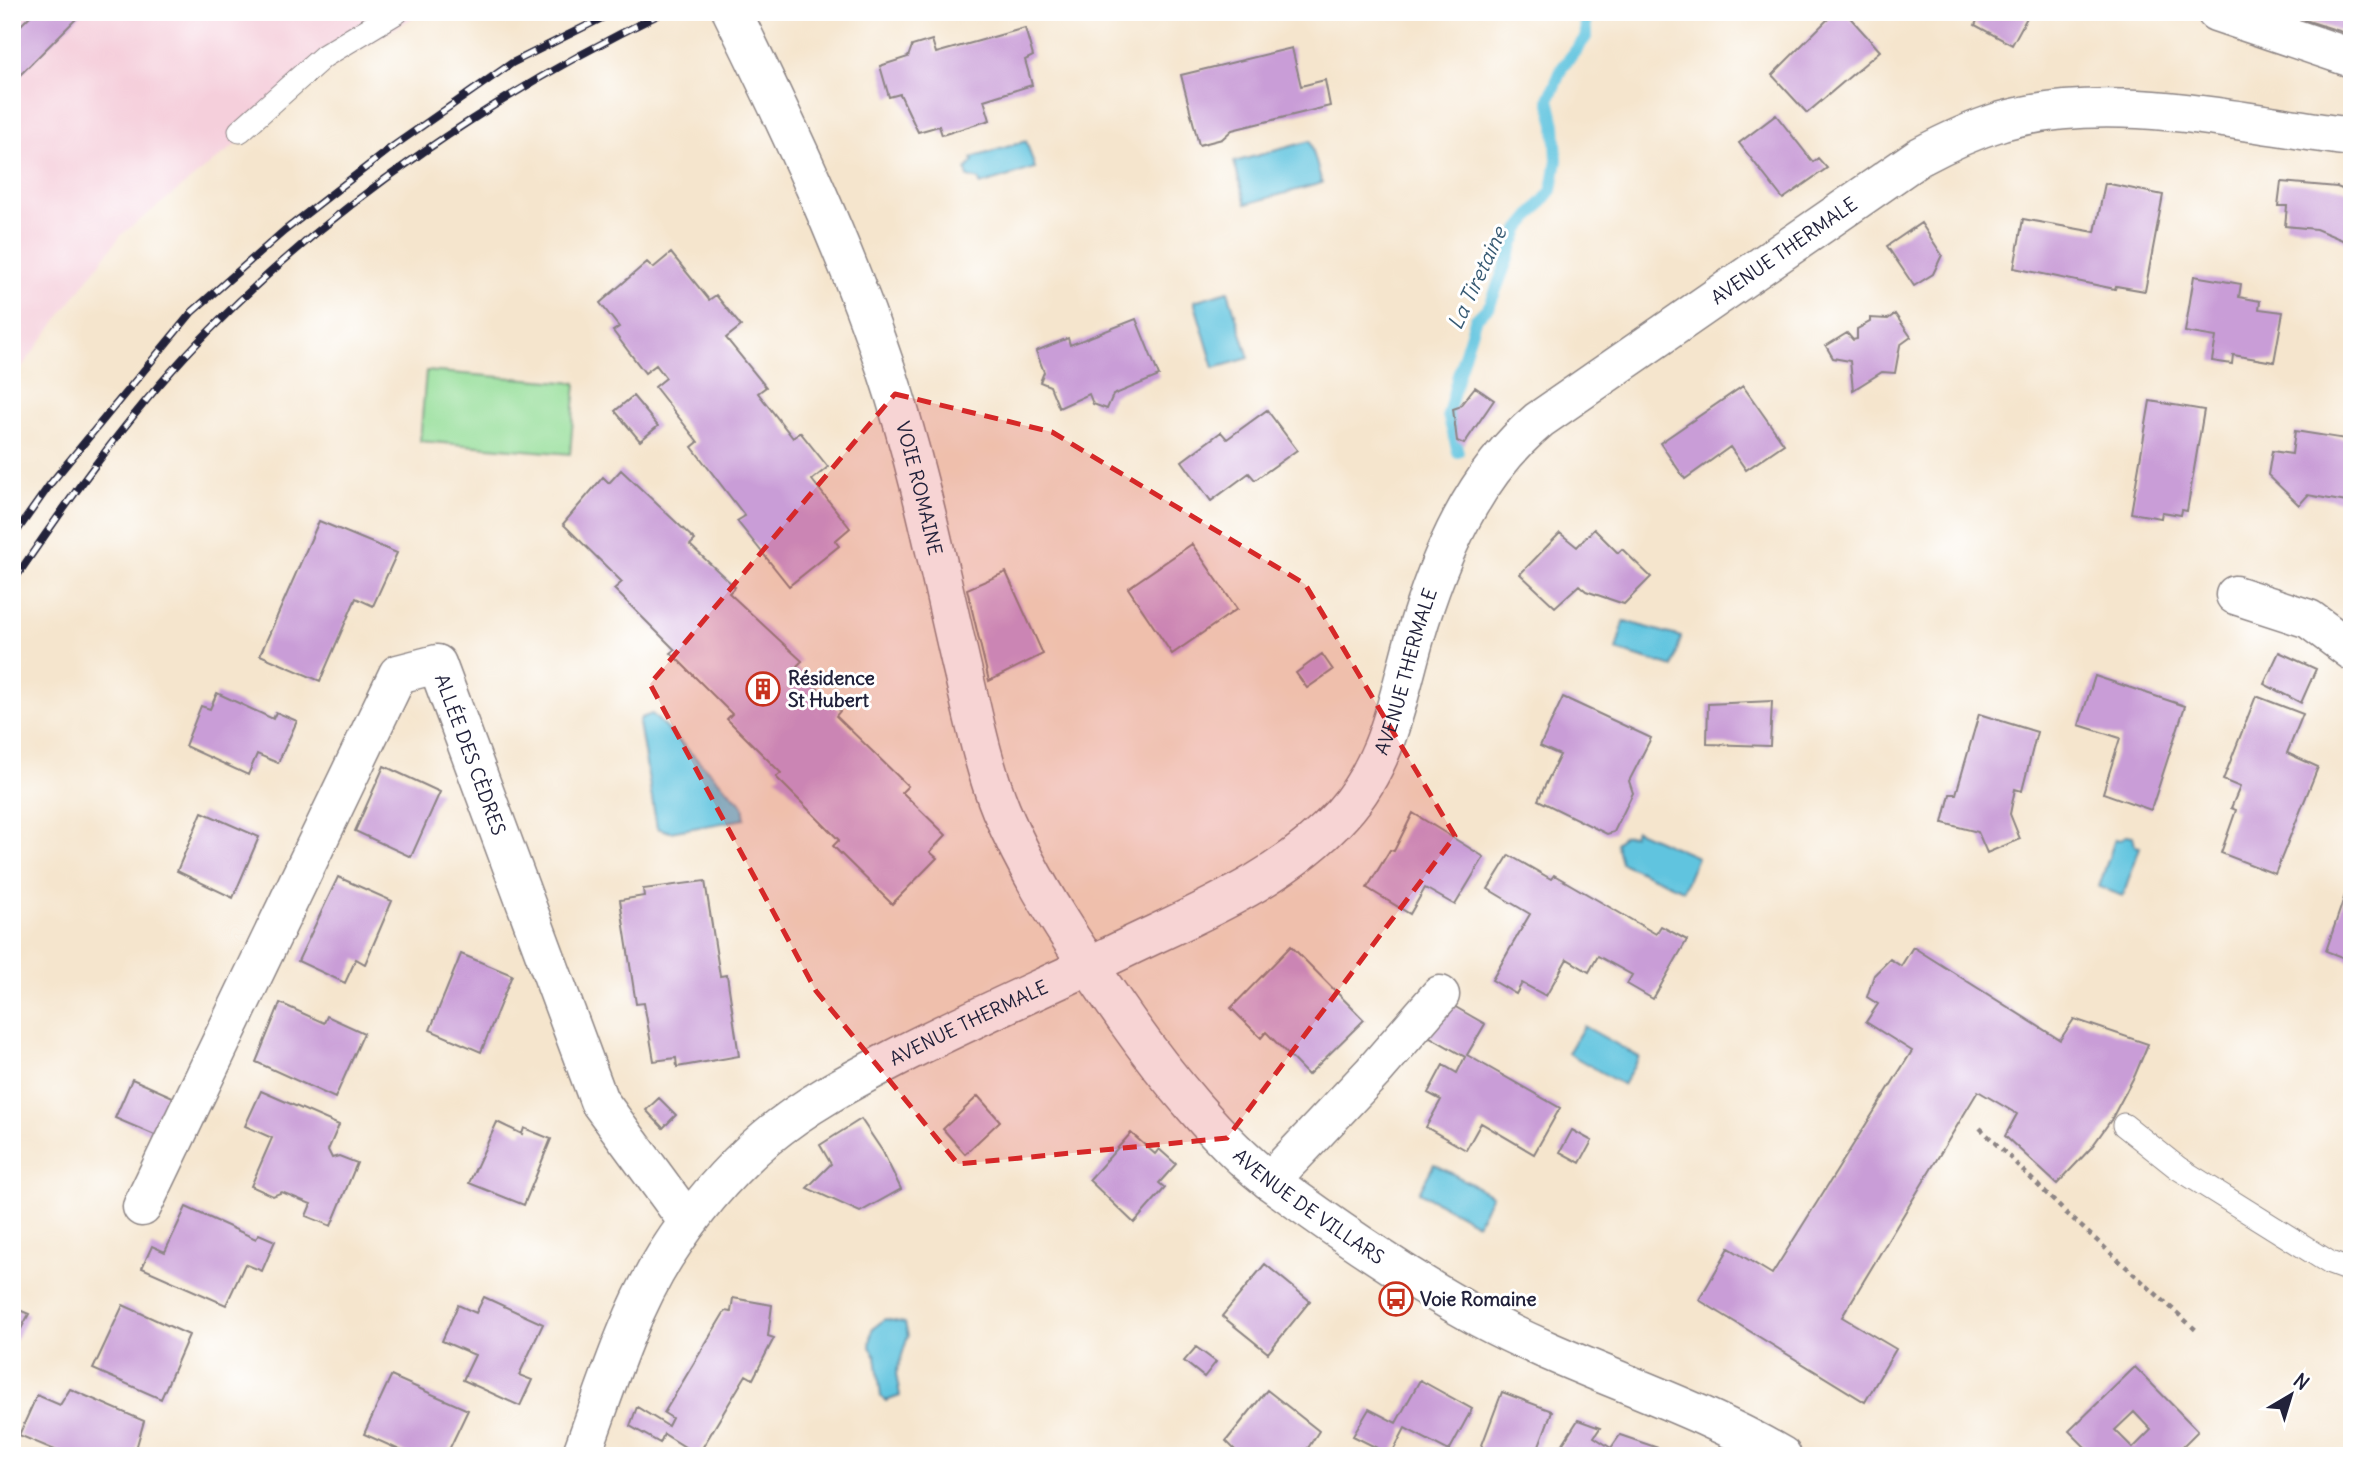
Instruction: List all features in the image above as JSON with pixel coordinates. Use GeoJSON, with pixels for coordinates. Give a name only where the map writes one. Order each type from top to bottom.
{"type":"FeatureCollection","features":[{"type":"Feature","properties":{"kind":"street","name":"VOIE ROMAINE"},"geometry":{"type":"LineString","coordinates":[[732,12],[799,148],[886,369],[915,470],[975,727],[999,806],[1031,875],[1088,966]]}},
{"type":"Feature","properties":{"kind":"street"},"geometry":{"type":"LineString","coordinates":[[2216,12],[2352,58]]}},
{"type":"Feature","properties":{"kind":"street","name":"AVENUE THERMALE"},"geometry":{"type":"LineString","coordinates":[[581,1456],[643,1297],[688,1222],[728,1174],[767,1137],[843,1085],[963,1023],[1242,891],[1287,862],[1341,816],[1376,768],[1415,636],[1451,536],[1486,477],[1523,434],[1896,172],[1945,143],[2002,121],[2091,110],[2152,111],[2352,137]]}},
{"type":"Feature","properties":{"kind":"street"},"geometry":{"type":"LineString","coordinates":[[2235,594],[2309,619],[2352,651]]}},
{"type":"Feature","properties":{"kind":"street","name":"ALLÉE DES CÈDRES"},"geometry":{"type":"LineString","coordinates":[[142,1207],[398,674],[438,664],[599,1101],[688,1222]]}},
{"type":"Feature","properties":{"kind":"street","name":"AVENUE DE VILLARS"},"geometry":{"type":"LineString","coordinates":[[1088,966],[1164,1070],[1237,1152],[1270,1181],[1382,1257],[1480,1318],[1592,1370],[1733,1427],[1782,1456]]}},
{"type":"Feature","properties":{"kind":"street"},"geometry":{"type":"LineString","coordinates":[[1270,1181],[1373,1072],[1440,995]]}},
{"type":"Feature","properties":{"kind":"lane"},"geometry":{"type":"LineString","coordinates":[[240,131],[324,56],[397,12]]}},
{"type":"Feature","properties":{"kind":"lane"},"geometry":{"type":"LineString","coordinates":[[2124,1125],[2178,1168],[2330,1263],[2352,1271]]}},
{"type":"Feature","properties":{"kind":"path"},"geometry":{"type":"LineString","coordinates":[[1980,1128],[2063,1210],[2197,1331]]}},
{"type":"Feature","properties":{"kind":"highlighted area"},"geometry":{"type":"Polygon","coordinates":[[[895,394],[1052,432],[1305,584],[1455,836],[1227,1138],[958,1164],[816,991],[650,684],[895,394]]]}},
{"type":"Feature","properties":{"kind":"shaded area"},"geometry":{"type":"Polygon","coordinates":[[[12,12],[422,12],[343,60],[121,235],[12,380],[12,12]]]}},
{"type":"Feature","properties":{"kind":"green space"},"geometry":{"type":"Polygon","coordinates":[[[426,371],[576,383],[570,454],[420,441],[426,371]]]}},
{"type":"Feature","properties":{"kind":"water"},"geometry":{"type":"Polygon","coordinates":[[[1026,141],[1035,168],[980,185],[979,180],[968,177],[966,170],[973,161],[972,158],[1026,141]]]}},
{"type":"Feature","properties":{"kind":"water"},"geometry":{"type":"Polygon","coordinates":[[[1310,141],[1322,183],[1246,204],[1234,162],[1310,141]]]}},
{"type":"Feature","properties":{"kind":"water"},"geometry":{"type":"Polygon","coordinates":[[[1228,291],[1249,358],[1214,368],[1194,301],[1228,291]]]}},
{"type":"Feature","properties":{"kind":"water"},"geometry":{"type":"Polygon","coordinates":[[[1624,621],[1681,637],[1673,667],[1616,650],[1624,621]]]}},
{"type":"Feature","properties":{"kind":"water"},"geometry":{"type":"Polygon","coordinates":[[[652,714],[743,805],[745,819],[670,832],[657,828],[639,723],[641,718],[652,714]]]}},
{"type":"Feature","properties":{"kind":"water"},"geometry":{"type":"Polygon","coordinates":[[[1635,830],[1697,857],[1683,890],[1621,863],[1616,843],[1623,836],[1633,835],[1635,830]]]}},
{"type":"Feature","properties":{"kind":"water"},"geometry":{"type":"Polygon","coordinates":[[[2127,835],[2133,836],[2135,846],[2140,847],[2123,896],[2099,887],[2115,839],[2120,840],[2127,835]]]}},
{"type":"Feature","properties":{"kind":"water"},"geometry":{"type":"Polygon","coordinates":[[[1584,1026],[1639,1057],[1623,1085],[1568,1053],[1584,1026]]]}},
{"type":"Feature","properties":{"kind":"water"},"geometry":{"type":"Polygon","coordinates":[[[1434,1164],[1492,1195],[1477,1224],[1419,1192],[1434,1164]]]}},
{"type":"Feature","properties":{"kind":"water"},"geometry":{"type":"Polygon","coordinates":[[[885,1319],[905,1323],[908,1336],[896,1374],[900,1396],[886,1401],[881,1397],[876,1356],[870,1347],[872,1329],[885,1319]]]}},
{"type":"Feature","properties":{"kind":"building"},"geometry":{"type":"Polygon","coordinates":[[[34,12],[83,12],[12,83],[12,34],[34,12]]]}},
{"type":"Feature","properties":{"kind":"building"},"geometry":{"type":"Polygon","coordinates":[[[1835,12],[1845,12],[1880,51],[1807,113],[1772,75],[1835,12]]]}},
{"type":"Feature","properties":{"kind":"building"},"geometry":{"type":"Polygon","coordinates":[[[1981,12],[2030,12],[2012,45],[1975,25],[1981,12]]]}},
{"type":"Feature","properties":{"kind":"building"},"geometry":{"type":"Polygon","coordinates":[[[2308,12],[2352,12],[2352,35],[2305,20],[2308,12]]]}},
{"type":"Feature","properties":{"kind":"building"},"geometry":{"type":"Polygon","coordinates":[[[1025,28],[1033,56],[1025,60],[1032,85],[984,100],[990,120],[942,135],[939,126],[918,132],[900,94],[889,97],[880,66],[908,57],[912,46],[932,40],[936,53],[1025,28]]]}},
{"type":"Feature","properties":{"kind":"building"},"geometry":{"type":"Polygon","coordinates":[[[1292,48],[1301,86],[1325,80],[1330,106],[1232,130],[1222,139],[1199,145],[1181,75],[1292,48]]]}},
{"type":"Feature","properties":{"kind":"building"},"geometry":{"type":"Polygon","coordinates":[[[1776,115],[1813,162],[1818,158],[1827,168],[1783,199],[1739,143],[1776,115]]]}},
{"type":"Feature","properties":{"kind":"building"},"geometry":{"type":"Polygon","coordinates":[[[2281,182],[2337,187],[2352,193],[2352,244],[2316,229],[2285,226],[2287,206],[2278,206],[2281,182]]]}},
{"type":"Feature","properties":{"kind":"building"},"geometry":{"type":"Polygon","coordinates":[[[2105,183],[2163,195],[2145,291],[2116,286],[2115,289],[2014,268],[2023,219],[2095,232],[2105,183]]]}},
{"type":"Feature","properties":{"kind":"building"},"geometry":{"type":"Polygon","coordinates":[[[1921,223],[1942,255],[1933,274],[1914,286],[1887,246],[1921,223]]]}},
{"type":"Feature","properties":{"kind":"building"},"geometry":{"type":"Polygon","coordinates":[[[671,253],[709,300],[716,295],[741,326],[726,338],[766,387],[758,393],[793,438],[800,432],[828,467],[812,480],[850,528],[835,541],[839,546],[789,586],[737,521],[745,516],[692,447],[698,442],[655,387],[666,378],[656,365],[645,373],[613,331],[619,327],[600,303],[647,262],[653,268],[671,253]]]}},
{"type":"Feature","properties":{"kind":"building"},"geometry":{"type":"Polygon","coordinates":[[[2194,276],[2241,284],[2239,297],[2260,301],[2259,309],[2283,312],[2274,362],[2233,355],[2232,364],[2212,361],[2216,337],[2185,332],[2194,276]]]}},
{"type":"Feature","properties":{"kind":"building"},"geometry":{"type":"Polygon","coordinates":[[[1895,314],[1911,337],[1900,345],[1895,373],[1882,372],[1853,390],[1850,361],[1833,358],[1826,346],[1847,333],[1853,340],[1857,339],[1857,329],[1870,322],[1870,318],[1888,319],[1895,314]]]}},
{"type":"Feature","properties":{"kind":"building"},"geometry":{"type":"Polygon","coordinates":[[[1136,319],[1159,376],[1113,395],[1107,409],[1093,404],[1089,394],[1059,408],[1050,386],[1040,382],[1044,372],[1036,351],[1068,338],[1070,345],[1136,319]]]}},
{"type":"Feature","properties":{"kind":"building"},"geometry":{"type":"Polygon","coordinates":[[[1743,386],[1784,444],[1746,470],[1730,447],[1685,479],[1660,443],[1743,386]]]}},
{"type":"Feature","properties":{"kind":"building"},"geometry":{"type":"Polygon","coordinates":[[[1475,387],[1494,400],[1464,444],[1457,441],[1453,409],[1459,407],[1475,387]]]}},
{"type":"Feature","properties":{"kind":"building"},"geometry":{"type":"Polygon","coordinates":[[[633,396],[658,426],[640,441],[615,411],[633,396]]]}},
{"type":"Feature","properties":{"kind":"building"},"geometry":{"type":"Polygon","coordinates":[[[2150,401],[2204,410],[2187,511],[2182,510],[2181,515],[2162,512],[2161,518],[2131,513],[2150,401]]]}},
{"type":"Feature","properties":{"kind":"building"},"geometry":{"type":"Polygon","coordinates":[[[1267,410],[1297,450],[1255,480],[1249,473],[1211,501],[1182,461],[1221,432],[1227,439],[1267,410]]]}},
{"type":"Feature","properties":{"kind":"building"},"geometry":{"type":"Polygon","coordinates":[[[2295,431],[2352,440],[2349,464],[2352,464],[2352,503],[2308,495],[2299,505],[2268,475],[2272,451],[2292,454],[2295,431]]]}},
{"type":"Feature","properties":{"kind":"building","name":"Résidence St Hubert"},"geometry":{"type":"Polygon","coordinates":[[[621,470],[695,540],[690,545],[735,587],[729,593],[802,661],[796,667],[840,711],[836,716],[908,786],[902,792],[946,835],[930,852],[937,858],[892,904],[833,846],[839,840],[776,777],[781,773],[727,719],[732,714],[671,653],[675,650],[614,589],[622,582],[563,524],[603,477],[609,483],[621,470]]]}},
{"type":"Feature","properties":{"kind":"building"},"geometry":{"type":"Polygon","coordinates":[[[319,521],[397,553],[373,606],[356,598],[320,681],[260,655],[319,521]]]}},
{"type":"Feature","properties":{"kind":"building"},"geometry":{"type":"Polygon","coordinates":[[[1594,529],[1618,553],[1622,549],[1651,577],[1624,604],[1586,591],[1579,585],[1555,607],[1520,574],[1560,533],[1577,547],[1594,529]]]}},
{"type":"Feature","properties":{"kind":"building"},"geometry":{"type":"Polygon","coordinates":[[[1192,544],[1237,609],[1172,654],[1128,588],[1192,544]]]}},
{"type":"Feature","properties":{"kind":"building"},"geometry":{"type":"Polygon","coordinates":[[[1006,572],[1043,654],[989,681],[967,589],[1006,572]]]}},
{"type":"Feature","properties":{"kind":"building"},"geometry":{"type":"Polygon","coordinates":[[[2279,652],[2316,669],[2301,703],[2264,684],[2279,652]]]}},
{"type":"Feature","properties":{"kind":"building"},"geometry":{"type":"Polygon","coordinates":[[[1322,654],[1333,670],[1307,688],[1296,673],[1322,654]]]}},
{"type":"Feature","properties":{"kind":"building"},"geometry":{"type":"Polygon","coordinates":[[[2095,676],[2185,706],[2151,810],[2103,793],[2120,738],[2079,725],[2095,676]]]}},
{"type":"Feature","properties":{"kind":"building"},"geometry":{"type":"Polygon","coordinates":[[[217,693],[273,719],[276,712],[297,721],[278,763],[257,754],[248,775],[185,746],[201,706],[210,709],[217,693]]]}},
{"type":"Feature","properties":{"kind":"building"},"geometry":{"type":"Polygon","coordinates":[[[2256,696],[2303,714],[2287,753],[2318,767],[2275,874],[2221,853],[2236,810],[2231,808],[2240,787],[2223,780],[2256,696]]]}},
{"type":"Feature","properties":{"kind":"building"},"geometry":{"type":"Polygon","coordinates":[[[1563,697],[1651,738],[1629,781],[1633,793],[1614,832],[1607,834],[1538,800],[1560,755],[1540,746],[1563,697]]]}},
{"type":"Feature","properties":{"kind":"building"},"geometry":{"type":"Polygon","coordinates":[[[1772,701],[1770,746],[1707,744],[1708,704],[1772,701]]]}},
{"type":"Feature","properties":{"kind":"building"},"geometry":{"type":"Polygon","coordinates":[[[1979,714],[2037,732],[2022,791],[2015,789],[2010,814],[2020,839],[1987,853],[1978,832],[1943,823],[1950,794],[1956,794],[1979,714]]]}},
{"type":"Feature","properties":{"kind":"building"},"geometry":{"type":"Polygon","coordinates":[[[384,766],[440,792],[411,857],[355,831],[384,766]]]}},
{"type":"Feature","properties":{"kind":"building"},"geometry":{"type":"Polygon","coordinates":[[[202,812],[259,837],[233,898],[177,871],[202,812]]]}},
{"type":"Feature","properties":{"kind":"building"},"geometry":{"type":"Polygon","coordinates":[[[1413,813],[1484,857],[1455,905],[1425,888],[1410,914],[1367,888],[1390,850],[1394,851],[1413,813]]]}},
{"type":"Feature","properties":{"kind":"building"},"geometry":{"type":"Polygon","coordinates":[[[1509,855],[1551,879],[1554,875],[1656,934],[1661,926],[1687,940],[1653,999],[1627,984],[1632,975],[1598,956],[1589,972],[1567,959],[1546,996],[1522,983],[1516,994],[1492,980],[1530,914],[1488,889],[1509,855]]]}},
{"type":"Feature","properties":{"kind":"building"},"geometry":{"type":"Polygon","coordinates":[[[338,877],[392,901],[365,964],[356,959],[345,983],[298,961],[338,877]]]}},
{"type":"Feature","properties":{"kind":"building"},"geometry":{"type":"Polygon","coordinates":[[[705,881],[720,976],[727,975],[739,1056],[677,1067],[676,1058],[654,1061],[644,1003],[636,1004],[620,900],[644,896],[643,889],[705,881]]]}},
{"type":"Feature","properties":{"kind":"building"},"geometry":{"type":"Polygon","coordinates":[[[2345,895],[2352,898],[2352,961],[2326,951],[2345,895]]]}},
{"type":"Feature","properties":{"kind":"building"},"geometry":{"type":"Polygon","coordinates":[[[1291,946],[1364,1020],[1308,1075],[1266,1032],[1261,1038],[1231,1008],[1291,946]]]}},
{"type":"Feature","properties":{"kind":"building"},"geometry":{"type":"Polygon","coordinates":[[[1913,947],[2060,1040],[2074,1019],[2148,1044],[2111,1120],[2091,1148],[2057,1184],[2005,1136],[2017,1114],[1978,1091],[1842,1317],[1896,1349],[1865,1402],[1699,1300],[1729,1248],[1772,1274],[1912,1051],[1866,1022],[1878,1004],[1867,997],[1874,975],[1890,959],[1901,966],[1913,947]]]}},
{"type":"Feature","properties":{"kind":"building"},"geometry":{"type":"Polygon","coordinates":[[[461,954],[512,975],[481,1052],[430,1030],[461,954]]]}},
{"type":"Feature","properties":{"kind":"building"},"geometry":{"type":"Polygon","coordinates":[[[280,1003],[324,1023],[327,1016],[364,1033],[335,1098],[256,1062],[280,1003]]]}},
{"type":"Feature","properties":{"kind":"building"},"geometry":{"type":"Polygon","coordinates":[[[1452,1005],[1485,1024],[1467,1055],[1560,1108],[1534,1154],[1481,1123],[1466,1150],[1426,1127],[1441,1100],[1428,1093],[1443,1065],[1457,1073],[1465,1057],[1425,1034],[1452,1005]]]}},
{"type":"Feature","properties":{"kind":"building"},"geometry":{"type":"Polygon","coordinates":[[[132,1079],[175,1098],[157,1136],[115,1118],[132,1079]]]}},
{"type":"Feature","properties":{"kind":"building"},"geometry":{"type":"Polygon","coordinates":[[[261,1091],[339,1125],[328,1150],[332,1158],[339,1156],[357,1163],[331,1226],[306,1216],[311,1204],[282,1192],[273,1196],[251,1186],[272,1138],[245,1126],[261,1091]]]}},
{"type":"Feature","properties":{"kind":"building"},"geometry":{"type":"Polygon","coordinates":[[[978,1096],[1000,1121],[965,1154],[943,1129],[978,1096]]]}},
{"type":"Feature","properties":{"kind":"building"},"geometry":{"type":"Polygon","coordinates":[[[659,1098],[676,1115],[663,1128],[646,1110],[659,1098]]]}},
{"type":"Feature","properties":{"kind":"building"},"geometry":{"type":"Polygon","coordinates":[[[861,1119],[883,1152],[901,1189],[860,1212],[807,1188],[831,1164],[820,1145],[861,1119]]]}},
{"type":"Feature","properties":{"kind":"building"},"geometry":{"type":"Polygon","coordinates":[[[497,1122],[522,1134],[524,1128],[551,1139],[524,1205],[469,1183],[497,1122]]]}},
{"type":"Feature","properties":{"kind":"building"},"geometry":{"type":"Polygon","coordinates":[[[1572,1130],[1592,1141],[1580,1163],[1560,1152],[1572,1130]]]}},
{"type":"Feature","properties":{"kind":"building"},"geometry":{"type":"Polygon","coordinates":[[[1131,1133],[1155,1154],[1159,1149],[1176,1164],[1159,1183],[1165,1188],[1134,1223],[1089,1180],[1131,1133]]]}},
{"type":"Feature","properties":{"kind":"building"},"geometry":{"type":"Polygon","coordinates":[[[186,1207],[256,1239],[259,1234],[275,1241],[262,1271],[245,1264],[226,1305],[142,1268],[152,1246],[165,1252],[186,1207]]]}},
{"type":"Feature","properties":{"kind":"building"},"geometry":{"type":"Polygon","coordinates":[[[1265,1264],[1310,1301],[1268,1353],[1222,1316],[1265,1264]]]}},
{"type":"Feature","properties":{"kind":"building"},"geometry":{"type":"Polygon","coordinates":[[[484,1297],[543,1324],[519,1375],[532,1380],[520,1406],[463,1380],[475,1355],[442,1341],[458,1305],[476,1313],[484,1297]]]}},
{"type":"Feature","properties":{"kind":"building"},"geometry":{"type":"Polygon","coordinates":[[[733,1298],[772,1305],[768,1336],[774,1338],[753,1379],[746,1375],[698,1455],[664,1434],[660,1443],[630,1426],[637,1407],[668,1426],[672,1418],[664,1413],[725,1311],[731,1312],[733,1298]]]}},
{"type":"Feature","properties":{"kind":"building"},"geometry":{"type":"Polygon","coordinates":[[[123,1305],[189,1335],[161,1399],[93,1369],[123,1305]]]}},
{"type":"Feature","properties":{"kind":"building"},"geometry":{"type":"Polygon","coordinates":[[[12,1307],[29,1314],[14,1342],[12,1341],[12,1307]]]}},
{"type":"Feature","properties":{"kind":"building"},"geometry":{"type":"Polygon","coordinates":[[[1196,1347],[1216,1362],[1204,1377],[1184,1361],[1196,1347]]]}},
{"type":"Feature","properties":{"kind":"building"},"geometry":{"type":"Polygon","coordinates":[[[2135,1367],[2198,1431],[2173,1456],[2094,1456],[2069,1431],[2135,1367]],[[2134,1412],[2115,1430],[2133,1448],[2151,1430],[2134,1412]]]}},
{"type":"Feature","properties":{"kind":"building"},"geometry":{"type":"Polygon","coordinates":[[[391,1376],[468,1410],[446,1456],[426,1451],[424,1456],[413,1456],[364,1434],[391,1376]]]}},
{"type":"Feature","properties":{"kind":"building"},"geometry":{"type":"Polygon","coordinates":[[[1420,1380],[1472,1409],[1449,1451],[1405,1428],[1391,1455],[1353,1436],[1369,1409],[1396,1423],[1420,1380]]]}},
{"type":"Feature","properties":{"kind":"building"},"geometry":{"type":"Polygon","coordinates":[[[70,1389],[144,1421],[134,1456],[59,1456],[60,1452],[19,1435],[37,1395],[60,1405],[70,1389]]]}},
{"type":"Feature","properties":{"kind":"building"},"geometry":{"type":"Polygon","coordinates":[[[1267,1390],[1319,1431],[1308,1448],[1314,1452],[1312,1456],[1241,1456],[1226,1441],[1267,1390]]]}},
{"type":"Feature","properties":{"kind":"building"},"geometry":{"type":"Polygon","coordinates":[[[1502,1392],[1552,1411],[1535,1456],[1487,1456],[1479,1453],[1502,1392]]]}},
{"type":"Feature","properties":{"kind":"building"},"geometry":{"type":"Polygon","coordinates":[[[1578,1420],[1600,1428],[1594,1437],[1611,1448],[1620,1435],[1667,1451],[1664,1456],[1555,1456],[1578,1420]]]}},
{"type":"Feature","properties":{"kind":"waterway","name":"La Tiretaine"},"geometry":{"type":"LineString","coordinates":[[1458,452],[1448,415],[1458,375],[1475,320],[1490,305],[1519,230],[1552,190],[1557,160],[1555,125],[1549,99],[1562,68],[1586,37],[1585,12]]}},
{"type":"Feature","properties":{"kind":"railway"},"geometry":{"type":"LineString","coordinates":[[12,538],[51,483],[192,312],[284,231],[392,147],[512,63],[614,12]]}},
{"type":"Feature","properties":{"kind":"railway"},"geometry":{"type":"LineString","coordinates":[[12,583],[81,484],[156,388],[260,281],[367,192],[424,151],[542,77],[664,12]]}},
{"type":"Feature","properties":{"kind":"place","name":"Résidence St Hubert"},"geometry":{"type":"Point","coordinates":[763,689]}},
{"type":"Feature","properties":{"kind":"place","name":"Voie Romaine"},"geometry":{"type":"Point","coordinates":[1396,1299]}}]}
